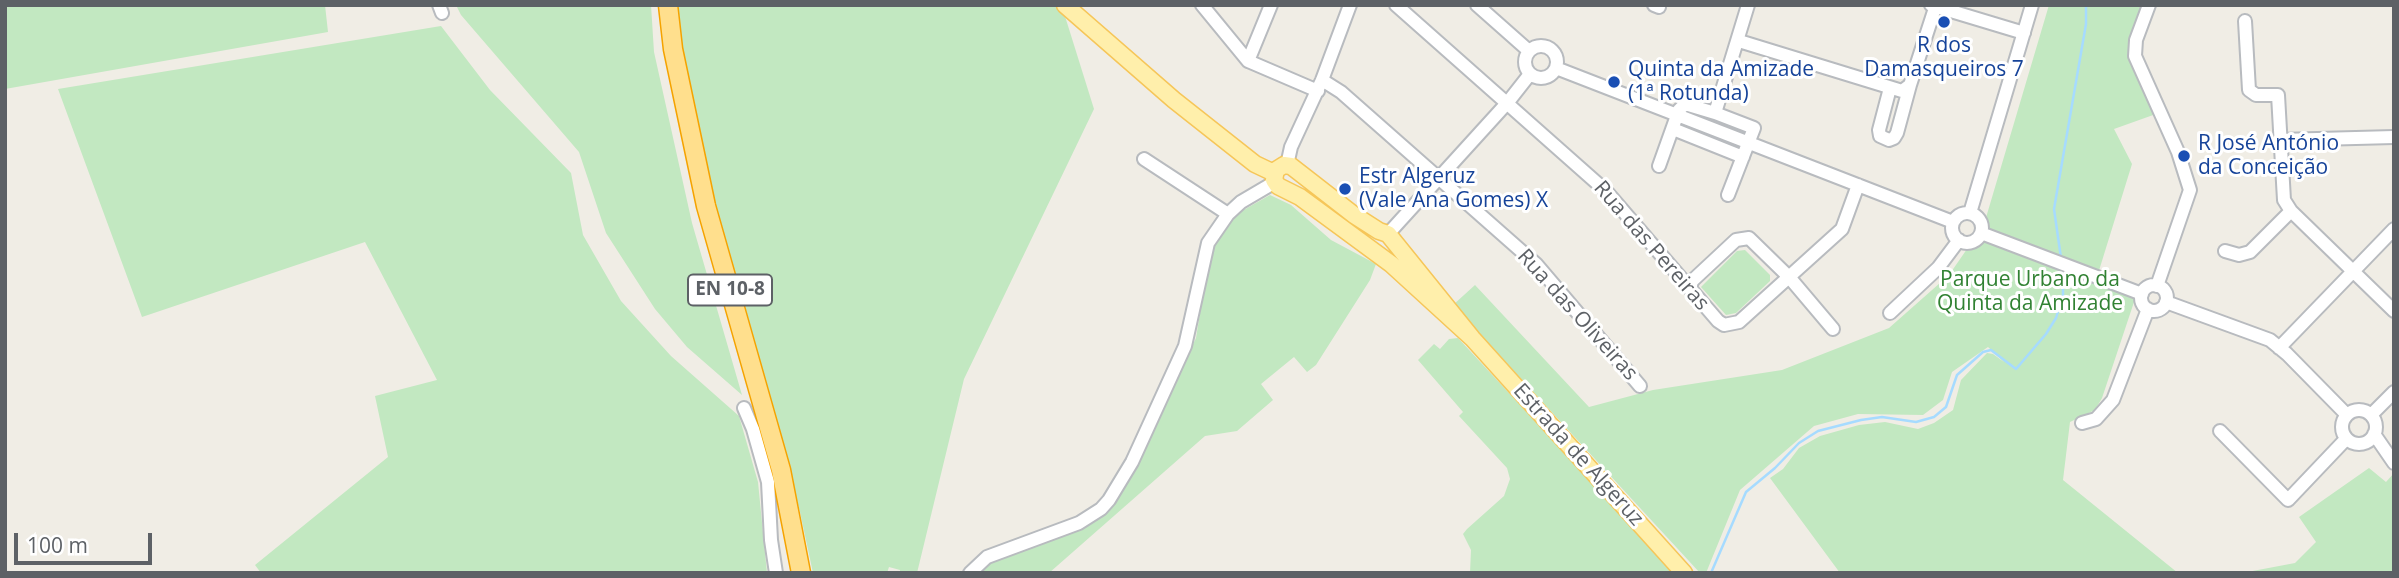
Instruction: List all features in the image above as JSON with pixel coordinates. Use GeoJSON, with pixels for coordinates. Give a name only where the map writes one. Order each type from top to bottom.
{"type":"FeatureCollection","features":[{"type":"Feature","properties":{"kind":"highway","name":"EN 10-8"},"geometry":{"type":"LineString","coordinates":[[668,5],[673,49],[706,206],[781,470],[801,573]]}},
{"type":"Feature","properties":{"kind":"main road","name":"Estrada de Algeruz"},"geometry":{"type":"LineString","coordinates":[[1065,5],[1174,100],[1255,164],[1284,176],[1314,182],[1354,215],[1386,234],[1472,338],[1684,573]]}},
{"type":"Feature","properties":{"kind":"main road","name":"Estrada de Algeruz"},"geometry":{"type":"LineString","coordinates":[[1284,176],[1353,238],[1391,264],[1472,338]]}},
{"type":"Feature","properties":{"kind":"main road"},"geometry":{"type":"LineString","coordinates":[[1372,250],[1372,235],[1386,234]]}},
{"type":"Feature","properties":{"kind":"street"},"geometry":{"type":"LineString","coordinates":[[1202,5],[1248,61],[1271,5]]}},
{"type":"Feature","properties":{"kind":"street"},"geometry":{"type":"LineString","coordinates":[[970,573],[987,557],[1079,523],[1109,500],[1132,462],[1190,334],[1202,261],[1208,243],[1228,214],[1241,202],[1284,176],[1291,148],[1320,86],[1350,5]]}},
{"type":"Feature","properties":{"kind":"street","name":"Rua das Pereiras"},"geometry":{"type":"LineString","coordinates":[[1396,5],[1508,102],[1622,207],[1690,289],[1724,325],[1739,322],[1842,229],[1858,185]]}},
{"type":"Feature","properties":{"kind":"street"},"geometry":{"type":"LineString","coordinates":[[1477,5],[1530,51]]}},
{"type":"Feature","properties":{"kind":"street"},"geometry":{"type":"LineString","coordinates":[[1715,113],[1748,5]]}},
{"type":"Feature","properties":{"kind":"street"},"geometry":{"type":"LineString","coordinates":[[1970,213],[2032,5]]}},
{"type":"Feature","properties":{"kind":"street"},"geometry":{"type":"LineString","coordinates":[[2149,5],[2136,40],[2135,56],[2178,152],[2190,190],[2157,286]]}},
{"type":"Feature","properties":{"kind":"street"},"geometry":{"type":"LineString","coordinates":[[1890,88],[1879,130],[1880,136],[1889,141],[1897,133],[1934,6],[2024,33]]}},
{"type":"Feature","properties":{"kind":"street"},"geometry":{"type":"LineString","coordinates":[[2245,21],[2248,88],[2256,95],[2278,95],[2282,191],[2291,211],[2394,312]]}},
{"type":"Feature","properties":{"kind":"street"},"geometry":{"type":"LineString","coordinates":[[1739,40],[1890,88],[1902,91],[1910,85]]}},
{"type":"Feature","properties":{"kind":"street"},"geometry":{"type":"LineString","coordinates":[[1541,46],[1551,50],[1556,56],[1556,68],[1548,77],[1542,78],[1530,74],[1525,63],[1530,51],[1541,46]]}},
{"type":"Feature","properties":{"kind":"street","name":"Rua das Oliveiras"},"geometry":{"type":"LineString","coordinates":[[1248,61],[1341,92],[1536,264],[1640,386]]}},
{"type":"Feature","properties":{"kind":"street"},"geometry":{"type":"LineString","coordinates":[[1556,68],[1953,222]]}},
{"type":"Feature","properties":{"kind":"street"},"geometry":{"type":"LineString","coordinates":[[1386,234],[1440,178],[1530,74]]}},
{"type":"Feature","properties":{"kind":"street"},"geometry":{"type":"LineString","coordinates":[[1659,166],[1681,107],[1685,104],[1754,128],[1728,195]]}},
{"type":"Feature","properties":{"kind":"street"},"geometry":{"type":"LineString","coordinates":[[1673,129],[1743,157]]}},
{"type":"Feature","properties":{"kind":"street"},"geometry":{"type":"LineString","coordinates":[[2279,140],[2394,137]]}},
{"type":"Feature","properties":{"kind":"street"},"geometry":{"type":"LineString","coordinates":[[1144,159],[1228,214]]}},
{"type":"Feature","properties":{"kind":"street"},"geometry":{"type":"LineString","coordinates":[[2225,251],[2239,255],[2250,252],[2291,211]]}},
{"type":"Feature","properties":{"kind":"street"},"geometry":{"type":"LineString","coordinates":[[1970,213],[1981,222],[1981,233],[1967,243],[1953,234],[1953,222],[1961,214],[1970,213]]}},
{"type":"Feature","properties":{"kind":"street"},"geometry":{"type":"LineString","coordinates":[[2279,348],[2394,229]]}},
{"type":"Feature","properties":{"kind":"street"},"geometry":{"type":"LineString","coordinates":[[1981,233],[2141,294]]}},
{"type":"Feature","properties":{"kind":"street"},"geometry":{"type":"LineString","coordinates":[[1690,289],[1692,281],[1736,240],[1741,237],[1749,238],[1789,277],[1833,329]]}},
{"type":"Feature","properties":{"kind":"street"},"geometry":{"type":"LineString","coordinates":[[1889,313],[1938,268],[1959,240]]}},
{"type":"Feature","properties":{"kind":"street"},"geometry":{"type":"LineString","coordinates":[[2157,286],[2165,292],[2166,302],[2160,309],[2148,309],[2143,304],[2141,294],[2148,287],[2157,286]]}},
{"type":"Feature","properties":{"kind":"street"},"geometry":{"type":"LineString","coordinates":[[2166,302],[2270,340],[2347,415]]}},
{"type":"Feature","properties":{"kind":"street"},"geometry":{"type":"LineString","coordinates":[[2082,424],[2096,419],[2113,400],[2148,309]]}},
{"type":"Feature","properties":{"kind":"street"},"geometry":{"type":"LineString","coordinates":[[2371,415],[2394,392]]}},
{"type":"Feature","properties":{"kind":"street"},"geometry":{"type":"LineString","coordinates":[[744,408],[768,482],[776,573]]}},
{"type":"Feature","properties":{"kind":"street"},"geometry":{"type":"LineString","coordinates":[[2374,434],[2365,443],[2351,443],[2346,439],[2341,427],[2347,415],[2359,410],[2371,415],[2375,421],[2374,434],[2394,463]]}},
{"type":"Feature","properties":{"kind":"street"},"geometry":{"type":"LineString","coordinates":[[2220,431],[2288,500],[2346,439]]}},
{"type":"Feature","properties":{"kind":"green space"},"geometry":{"type":"Polygon","coordinates":[[[5,5],[325,5],[328,32],[5,89],[5,5]]]}},
{"type":"Feature","properties":{"kind":"green space"},"geometry":{"type":"Polygon","coordinates":[[[456,5],[651,5],[654,52],[692,223],[742,395],[687,347],[655,309],[606,233],[579,152],[461,15],[456,5]]]}},
{"type":"Feature","properties":{"kind":"green space"},"geometry":{"type":"Polygon","coordinates":[[[678,5],[1055,5],[1064,13],[1094,109],[964,379],[917,573],[900,573],[900,570],[889,567],[887,573],[813,573],[800,512],[740,288],[711,195],[685,70],[678,5]]]}},
{"type":"Feature","properties":{"kind":"green space","name":"Parque Urbano da Quinta da Amizade"},"geometry":{"type":"Polygon","coordinates":[[[2049,5],[2149,5],[2136,40],[2156,114],[2114,129],[2132,164],[2097,277],[2137,293],[2102,398],[2095,410],[2070,422],[2063,480],[2178,573],[1840,573],[1770,478],[1783,469],[1799,448],[1820,436],[1859,425],[1885,422],[1918,429],[1934,423],[1953,410],[1961,380],[1987,353],[2004,362],[1988,347],[1952,372],[1943,400],[1923,415],[1858,414],[1814,426],[1740,490],[1706,573],[1700,573],[1453,305],[1475,285],[1589,407],[1653,390],[1782,370],[1889,328],[1949,275],[1967,249],[1974,249],[1982,242],[1985,221],[2049,5]]]}},
{"type":"Feature","properties":{"kind":"green space"},"geometry":{"type":"Polygon","coordinates":[[[441,26],[490,90],[571,173],[583,235],[621,301],[671,356],[739,416],[758,482],[767,573],[261,573],[255,565],[388,457],[375,396],[437,380],[365,242],[142,317],[58,89],[441,26]]]}},
{"type":"Feature","properties":{"kind":"green space"},"geometry":{"type":"Polygon","coordinates":[[[1270,195],[1291,205],[1331,240],[1376,264],[1370,280],[1316,365],[1307,372],[1294,357],[1261,384],[1273,400],[1237,431],[1205,436],[1049,573],[979,573],[989,562],[1073,532],[1096,521],[1109,510],[1123,490],[1196,338],[1209,257],[1218,239],[1233,216],[1270,195]]]}},
{"type":"Feature","properties":{"kind":"green space"},"geometry":{"type":"Polygon","coordinates":[[[1745,250],[1770,275],[1770,281],[1736,313],[1726,315],[1701,287],[1737,251],[1745,250]]]}},
{"type":"Feature","properties":{"kind":"green space"},"geometry":{"type":"Polygon","coordinates":[[[1458,338],[1676,573],[1470,573],[1471,550],[1463,534],[1504,496],[1510,479],[1507,468],[1459,416],[1463,412],[1418,360],[1434,344],[1440,349],[1449,339],[1458,338]]]}},
{"type":"Feature","properties":{"kind":"green space"},"geometry":{"type":"Polygon","coordinates":[[[2369,468],[2386,482],[2394,473],[2394,573],[2242,573],[2295,563],[2316,542],[2299,517],[2369,468]]]}},
{"type":"Feature","properties":{"kind":"waterway"},"geometry":{"type":"LineString","coordinates":[[2061,258],[2054,209],[2086,24],[2086,5]]}},
{"type":"Feature","properties":{"kind":"waterway"},"geometry":{"type":"LineString","coordinates":[[1711,573],[1746,492],[1799,443],[1818,431],[1861,420],[1882,417],[1916,422],[1934,417],[1946,407],[1957,375],[1983,352],[1991,350],[2016,369],[2056,318],[2063,295],[2063,268]]}},
{"type":"Feature","properties":{"kind":"place","name":"R dos Damasqueiros 7"},"geometry":{"type":"Point","coordinates":[1944,22]}},
{"type":"Feature","properties":{"kind":"place","name":"Quinta da Amizade (1ª Rotunda)"},"geometry":{"type":"Point","coordinates":[1614,82]}},
{"type":"Feature","properties":{"kind":"place","name":"R José António da Conceição"},"geometry":{"type":"Point","coordinates":[2184,156]}},
{"type":"Feature","properties":{"kind":"place","name":"Estr Algeruz (Vale Ana Gomes) X"},"geometry":{"type":"Point","coordinates":[1345,189]}}]}
